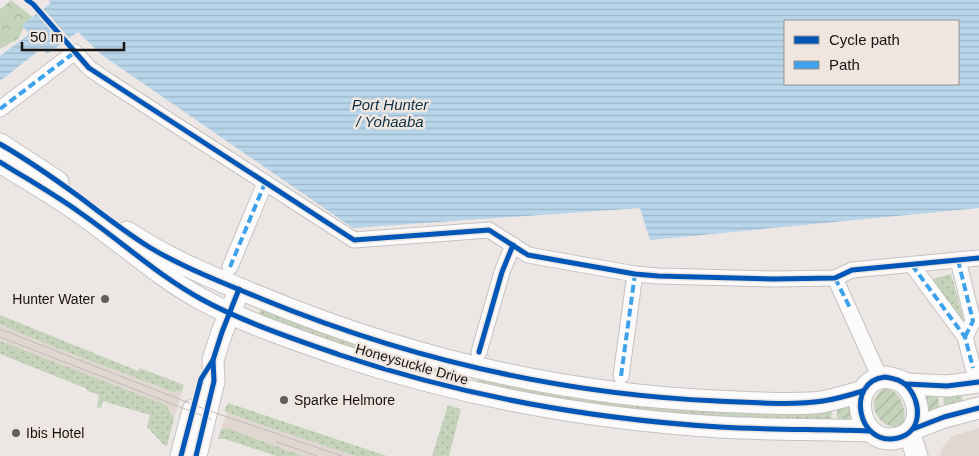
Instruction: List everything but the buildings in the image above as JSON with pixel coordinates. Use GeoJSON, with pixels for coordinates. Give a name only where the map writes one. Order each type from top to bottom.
{"type":"FeatureCollection","features":[{"type":"Feature","properties":{"kind":"main road","name":"Honeysuckle Drive"},"geometry":{"type":"LineString","coordinates":[[0,144],[47,174],[149,247],[185,266],[299,314],[408,350],[475,367],[583,388],[640,395],[756,403],[820,402],[872,384]]}},
{"type":"Feature","properties":{"kind":"main road","name":"Honeysuckle Drive"},"geometry":{"type":"LineString","coordinates":[[0,162],[79,211],[176,284],[202,300],[318,348],[359,361],[442,385],[521,403],[586,414],[720,427],[875,434]]}},
{"type":"Feature","properties":{"kind":"main road"},"geometry":{"type":"LineString","coordinates":[[181,456],[201,379],[213,360],[239,289]]}},
{"type":"Feature","properties":{"kind":"main road"},"geometry":{"type":"LineString","coordinates":[[196,456],[214,381],[213,360]]}},
{"type":"Feature","properties":{"kind":"main road"},"geometry":{"type":"LineString","coordinates":[[895,456],[863,420],[861,399],[872,384],[891,378],[906,384],[948,386],[976,375]]}},
{"type":"Feature","properties":{"kind":"main road"},"geometry":{"type":"LineString","coordinates":[[906,384],[917,409],[916,424],[911,431],[917,456]]}},
{"type":"Feature","properties":{"kind":"main road"},"geometry":{"type":"LineString","coordinates":[[875,434],[895,439],[953,414],[979,408]]}},
{"type":"Feature","properties":{"kind":"street"},"geometry":{"type":"LineString","coordinates":[[0,109],[75,52],[89,68],[108,81],[354,240],[490,230],[528,255],[635,274],[774,279],[836,278],[852,270],[979,258]]}},
{"type":"Feature","properties":{"kind":"street"},"geometry":{"type":"LineString","coordinates":[[230,267],[265,183]]}},
{"type":"Feature","properties":{"kind":"street"},"geometry":{"type":"LineString","coordinates":[[479,352],[502,272],[512,245]]}},
{"type":"Feature","properties":{"kind":"street"},"geometry":{"type":"LineString","coordinates":[[958,260],[973,321],[965,337]]}},
{"type":"Feature","properties":{"kind":"street"},"geometry":{"type":"LineString","coordinates":[[912,265],[965,337],[976,375]]}},
{"type":"Feature","properties":{"kind":"street"},"geometry":{"type":"LineString","coordinates":[[622,376],[635,274]]}},
{"type":"Feature","properties":{"kind":"street"},"geometry":{"type":"LineString","coordinates":[[836,278],[851,310],[872,384]]}},
{"type":"Feature","properties":{"kind":"shaded area"},"geometry":{"type":"Polygon","coordinates":[[[0,324],[64,351],[176,393],[177,390],[181,393],[174,418],[171,411],[0,341],[0,324]]]}},
{"type":"Feature","properties":{"kind":"shaded area"},"geometry":{"type":"Polygon","coordinates":[[[227,412],[355,456],[303,456],[227,428],[221,429],[227,412]]]}},
{"type":"Feature","properties":{"kind":"shaded area"},"geometry":{"type":"Polygon","coordinates":[[[979,428],[979,456],[940,456],[942,448],[952,436],[979,428]]]}},
{"type":"Feature","properties":{"kind":"green space"},"geometry":{"type":"Polygon","coordinates":[[[11,0],[34,18],[23,29],[18,39],[0,49],[0,8],[11,0]]]}},
{"type":"Feature","properties":{"kind":"green space"},"geometry":{"type":"Polygon","coordinates":[[[951,274],[965,324],[929,280],[951,274]]]}},
{"type":"Feature","properties":{"kind":"green space"},"geometry":{"type":"Polygon","coordinates":[[[263,304],[471,369],[467,384],[405,368],[259,315],[263,304]]]}},
{"type":"Feature","properties":{"kind":"green space"},"geometry":{"type":"Polygon","coordinates":[[[0,315],[138,371],[140,368],[184,385],[181,393],[177,390],[176,393],[65,351],[0,324],[0,315]]]}},
{"type":"Feature","properties":{"kind":"green space"},"geometry":{"type":"Polygon","coordinates":[[[0,341],[166,405],[174,418],[167,446],[147,427],[150,415],[103,401],[101,408],[97,407],[99,395],[0,354],[0,341]]]}},
{"type":"Feature","properties":{"kind":"green space"},"geometry":{"type":"Polygon","coordinates":[[[480,372],[832,407],[831,423],[675,418],[476,387],[480,372]]]}},
{"type":"Feature","properties":{"kind":"green space"},"geometry":{"type":"Polygon","coordinates":[[[887,389],[897,394],[903,405],[904,419],[901,426],[894,427],[886,424],[879,418],[874,409],[875,400],[882,390],[887,389]]]}},
{"type":"Feature","properties":{"kind":"green space"},"geometry":{"type":"Polygon","coordinates":[[[960,389],[964,406],[945,410],[942,391],[960,389]]]}},
{"type":"Feature","properties":{"kind":"green space"},"geometry":{"type":"Polygon","coordinates":[[[924,392],[937,392],[940,412],[927,419],[924,392]]]}},
{"type":"Feature","properties":{"kind":"green space"},"geometry":{"type":"Polygon","coordinates":[[[853,399],[855,423],[837,423],[837,406],[853,399]]]}},
{"type":"Feature","properties":{"kind":"green space"},"geometry":{"type":"Polygon","coordinates":[[[228,403],[387,456],[355,456],[259,424],[224,411],[228,403]]]}},
{"type":"Feature","properties":{"kind":"green space"},"geometry":{"type":"Polygon","coordinates":[[[448,405],[461,409],[449,456],[432,456],[448,405]]]}},
{"type":"Feature","properties":{"kind":"green space"},"geometry":{"type":"Polygon","coordinates":[[[227,428],[303,456],[277,456],[225,439],[218,439],[221,429],[227,428]]]}},
{"type":"Feature","properties":{"kind":"water","name":"Port Hunter / Yohaaba"},"geometry":{"type":"Polygon","coordinates":[[[48,0],[979,0],[979,208],[650,240],[640,208],[353,228],[102,55],[78,32],[47,54],[42,48],[0,81],[0,56],[29,34],[22,25],[51,3],[48,0]]]}},
{"type":"Feature","properties":{"kind":"pier"},"geometry":{"type":"Polygon","coordinates":[[[42,7],[71,40],[64,45],[35,12],[42,7]]]}},
{"type":"Feature","properties":{"kind":"tram line"},"geometry":{"type":"LineString","coordinates":[[0,329],[207,410],[342,456]]}},
{"type":"Feature","properties":{"kind":"tram line"},"geometry":{"type":"LineString","coordinates":[[0,337],[211,419]]}},
{"type":"Feature","properties":{"kind":"tram line"},"geometry":{"type":"LineString","coordinates":[[277,442],[317,456]]}},
{"type":"Feature","properties":{"kind":"marked path"},"geometry":{"type":"LineString","coordinates":[[0,109],[75,52],[78,55]]}},
{"type":"Feature","properties":{"kind":"marked path"},"geometry":{"type":"LineString","coordinates":[[230,267],[265,183]]}},
{"type":"Feature","properties":{"kind":"marked path"},"geometry":{"type":"LineString","coordinates":[[958,260],[973,321],[965,337]]}},
{"type":"Feature","properties":{"kind":"marked path"},"geometry":{"type":"LineString","coordinates":[[912,265],[965,337],[973,368]]}},
{"type":"Feature","properties":{"kind":"marked path"},"geometry":{"type":"LineString","coordinates":[[621,376],[635,274]]}},
{"type":"Feature","properties":{"kind":"marked path"},"geometry":{"type":"LineString","coordinates":[[835,278],[851,310]]}},
{"type":"Feature","properties":{"kind":"cycle path"},"geometry":{"type":"LineString","coordinates":[[27,0],[33,4],[89,68],[354,240],[489,230],[528,255],[635,274],[658,276],[774,279],[835,278],[852,270],[979,258]]}},
{"type":"Feature","properties":{"kind":"cycle path"},"geometry":{"type":"LineString","coordinates":[[0,144],[51,177],[162,255],[262,299],[372,339],[428,355],[542,381],[659,397],[756,403],[797,403],[828,400],[863,391]]}},
{"type":"Feature","properties":{"kind":"cycle path"},"geometry":{"type":"LineString","coordinates":[[0,162],[70,205],[169,279],[201,299],[269,330],[386,370],[480,394],[575,412],[720,427],[869,431]]}},
{"type":"Feature","properties":{"kind":"cycle path"},"geometry":{"type":"LineString","coordinates":[[479,352],[502,272],[513,245]]}},
{"type":"Feature","properties":{"kind":"cycle path"},"geometry":{"type":"LineString","coordinates":[[196,456],[214,381],[213,360],[239,289]]}},
{"type":"Feature","properties":{"kind":"cycle path"},"geometry":{"type":"LineString","coordinates":[[181,456],[201,379],[213,360]]}},
{"type":"Feature","properties":{"kind":"cycle path"},"geometry":{"type":"LineString","coordinates":[[885,377],[906,385],[915,399],[917,407],[916,423],[906,435],[898,438],[884,438],[873,433],[865,424],[861,413],[861,401],[864,390],[872,381],[885,377]]}},
{"type":"Feature","properties":{"kind":"cycle path"},"geometry":{"type":"LineString","coordinates":[[906,384],[947,386],[979,382]]}},
{"type":"Feature","properties":{"kind":"cycle path"},"geometry":{"type":"LineString","coordinates":[[913,429],[944,417],[979,408]]}},
{"type":"Feature","properties":{"kind":"place","name":"Hunter Water"},"geometry":{"type":"Point","coordinates":[105,299]}},
{"type":"Feature","properties":{"kind":"place","name":"Sparke Helmore"},"geometry":{"type":"Point","coordinates":[284,400]}},
{"type":"Feature","properties":{"kind":"place","name":"Ibis Hotel"},"geometry":{"type":"Point","coordinates":[16,433]}}]}
